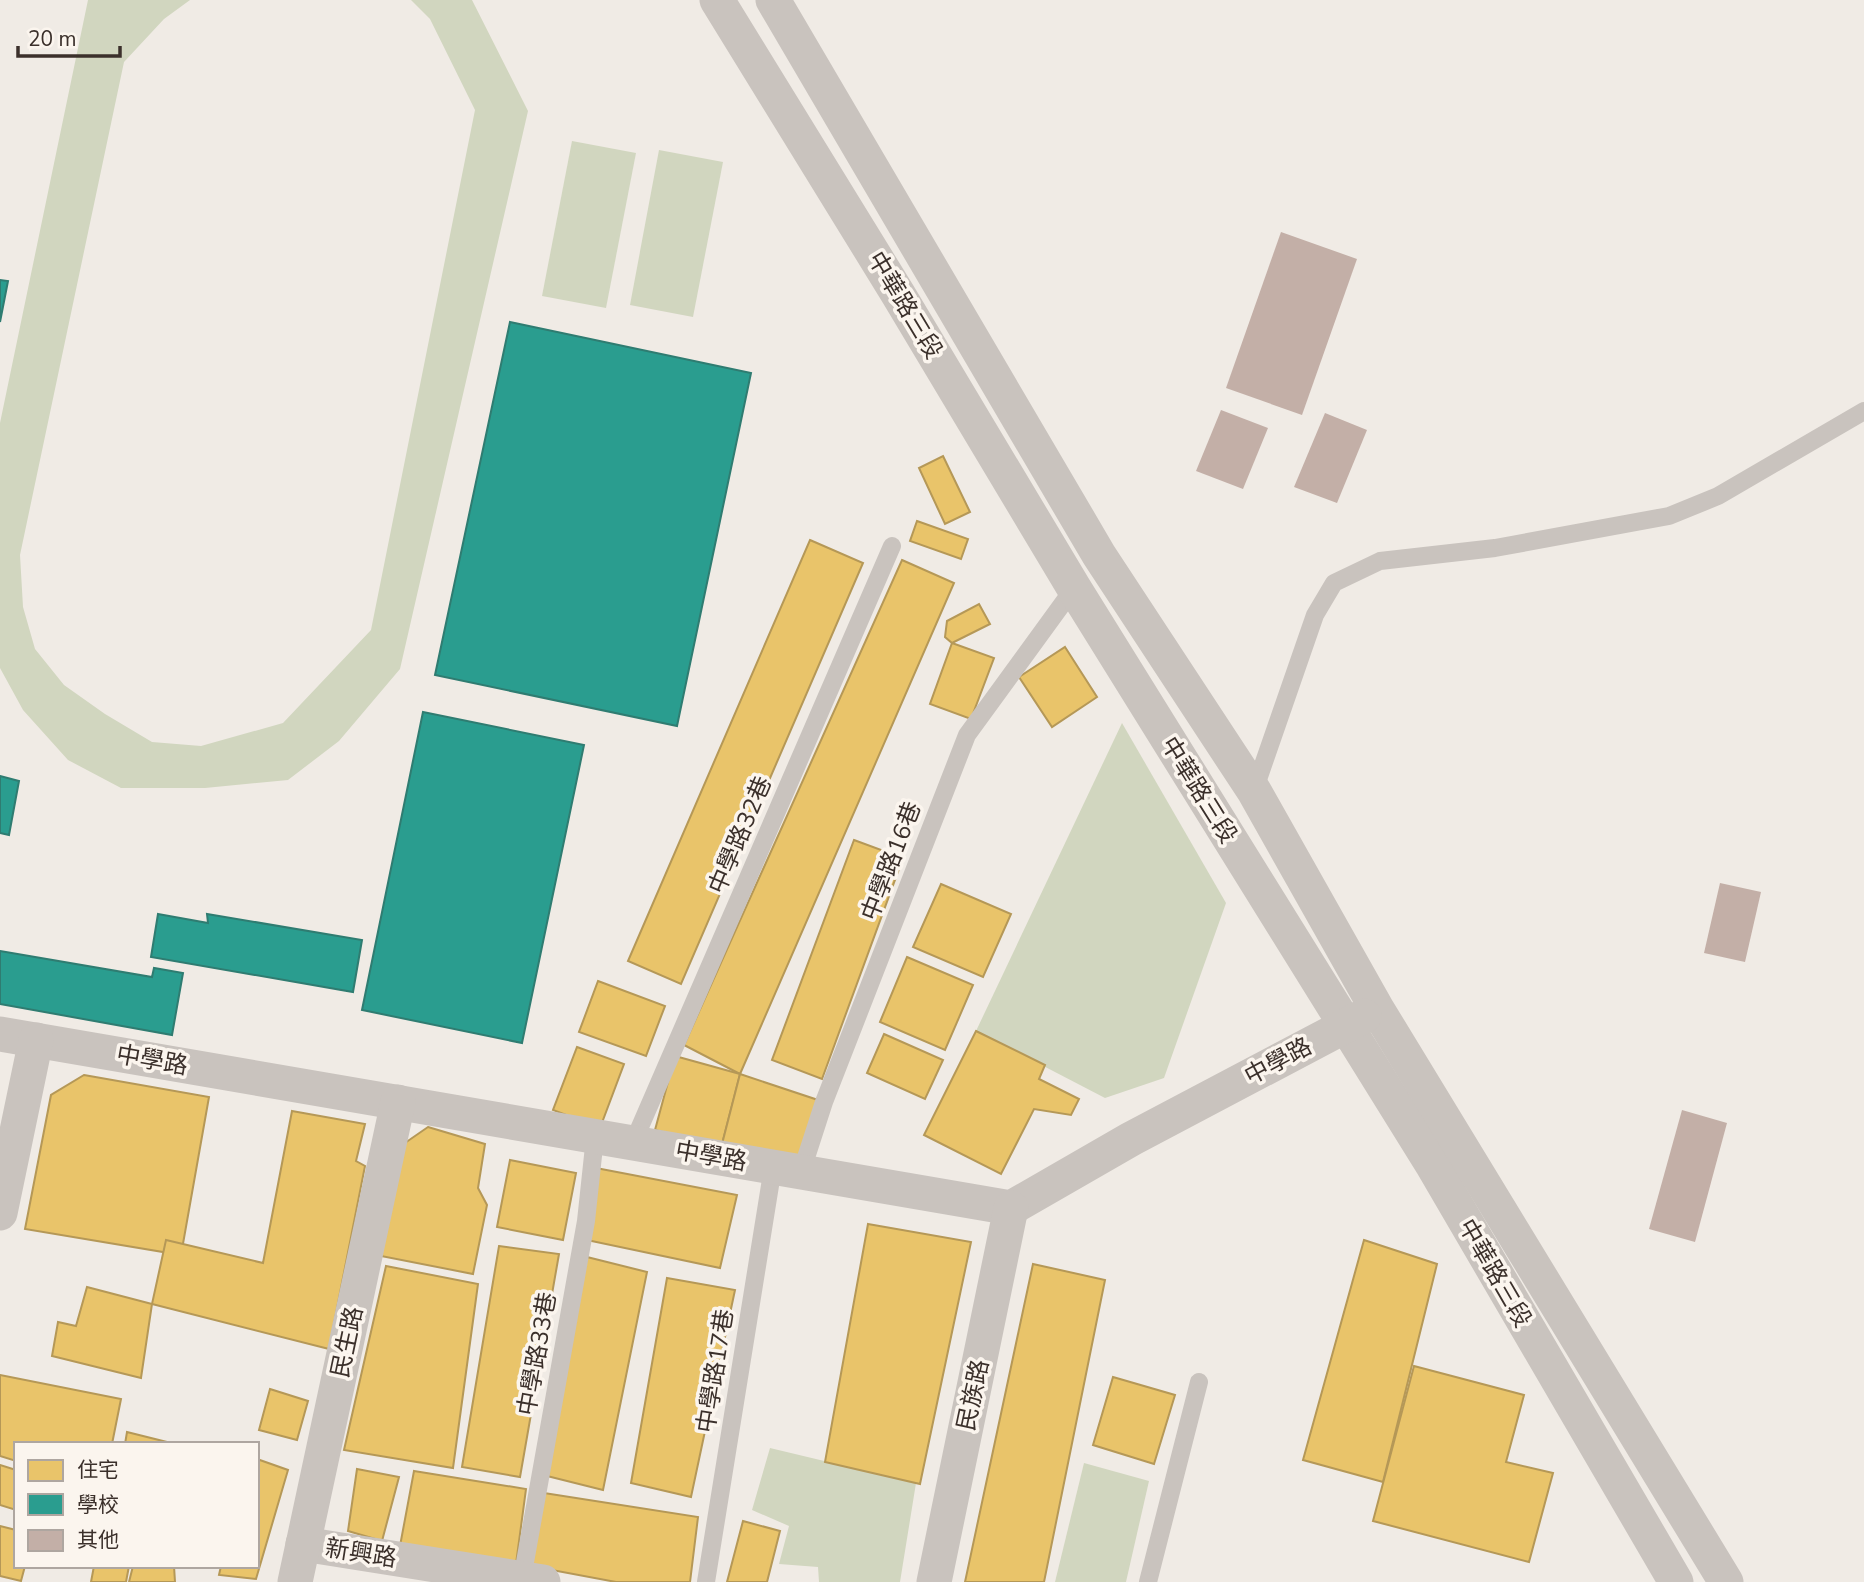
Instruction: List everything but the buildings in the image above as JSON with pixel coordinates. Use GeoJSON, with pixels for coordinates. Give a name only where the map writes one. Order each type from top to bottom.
{"type":"FeatureCollection","features":[{"type":"Feature","properties":{"kind":"street","name":"中華路三段"},"geometry":{"type":"LineString","coordinates":[[717,0],[898,294],[1074,588],[1432,1164],[1676,1582]]}},
{"type":"Feature","properties":{"kind":"street","name":"中華路三段"},"geometry":{"type":"LineString","coordinates":[[773,0],[1098,555],[1254,791],[1377,1009],[1726,1582]]}},
{"type":"Feature","properties":{"kind":"street","name":"中學路"},"geometry":{"type":"LineString","coordinates":[[0,1034],[1011,1208],[1131,1139],[1377,1009]]}},
{"type":"Feature","properties":{"kind":"street"},"geometry":{"type":"LineString","coordinates":[[0,1213],[36,1040]]}},
{"type":"Feature","properties":{"kind":"street","name":"民生路"},"geometry":{"type":"LineString","coordinates":[[295,1582],[398,1102]]}},
{"type":"Feature","properties":{"kind":"street","name":"民族路"},"geometry":{"type":"LineString","coordinates":[[934,1582],[1011,1208]]}},
{"type":"Feature","properties":{"kind":"street","name":"新興路"},"geometry":{"type":"LineString","coordinates":[[303,1544],[533,1580]]}},
{"type":"Feature","properties":{"kind":"lane"},"geometry":{"type":"LineString","coordinates":[[1254,791],[1315,615],[1334,583],[1380,561],[1495,548],[1669,516],[1718,496],[1864,411]]}},
{"type":"Feature","properties":{"kind":"lane","name":"中學路32巷"},"geometry":{"type":"LineString","coordinates":[[634,1143],[892,546]]}},
{"type":"Feature","properties":{"kind":"lane","name":"中學路16巷"},"geometry":{"type":"LineString","coordinates":[[784,1169],[802,1170],[824,1102],[967,734],[1074,588]]}},
{"type":"Feature","properties":{"kind":"lane","name":"中學路33巷"},"geometry":{"type":"LineString","coordinates":[[533,1580],[586,1221],[595,1137]]}},
{"type":"Feature","properties":{"kind":"lane","name":"中學路17巷"},"geometry":{"type":"LineString","coordinates":[[706,1582],[784,1169]]}},
{"type":"Feature","properties":{"kind":"lane"},"geometry":{"type":"LineString","coordinates":[[1148,1582],[1199,1382]]}},
{"type":"Feature","properties":{"kind":"green space"},"geometry":{"type":"Polygon","coordinates":[[[88,0],[190,0],[164,19],[124,62],[20,555],[23,607],[35,649],[64,685],[152,742],[201,746],[283,723],[371,630],[475,110],[430,19],[411,0],[472,0],[528,111],[400,669],[339,741],[288,780],[205,788],[121,788],[68,760],[23,710],[0,668],[0,423],[88,0]]]}},
{"type":"Feature","properties":{"kind":"green space"},"geometry":{"type":"Polygon","coordinates":[[[572,141],[636,153],[606,308],[542,296],[572,141]]]}},
{"type":"Feature","properties":{"kind":"green space"},"geometry":{"type":"Polygon","coordinates":[[[659,150],[723,162],[693,317],[630,305],[659,150]]]}},
{"type":"Feature","properties":{"kind":"green space"},"geometry":{"type":"Polygon","coordinates":[[[1122,723],[1226,903],[1164,1078],[1105,1098],[976,1031],[1122,723]]]}},
{"type":"Feature","properties":{"kind":"green space"},"geometry":{"type":"Polygon","coordinates":[[[770,1448],[916,1483],[900,1582],[819,1582],[818,1567],[779,1564],[789,1526],[752,1510],[770,1448]]]}},
{"type":"Feature","properties":{"kind":"green space"},"geometry":{"type":"Polygon","coordinates":[[[1084,1463],[1149,1481],[1126,1582],[1055,1582],[1084,1463]]]}}]}
